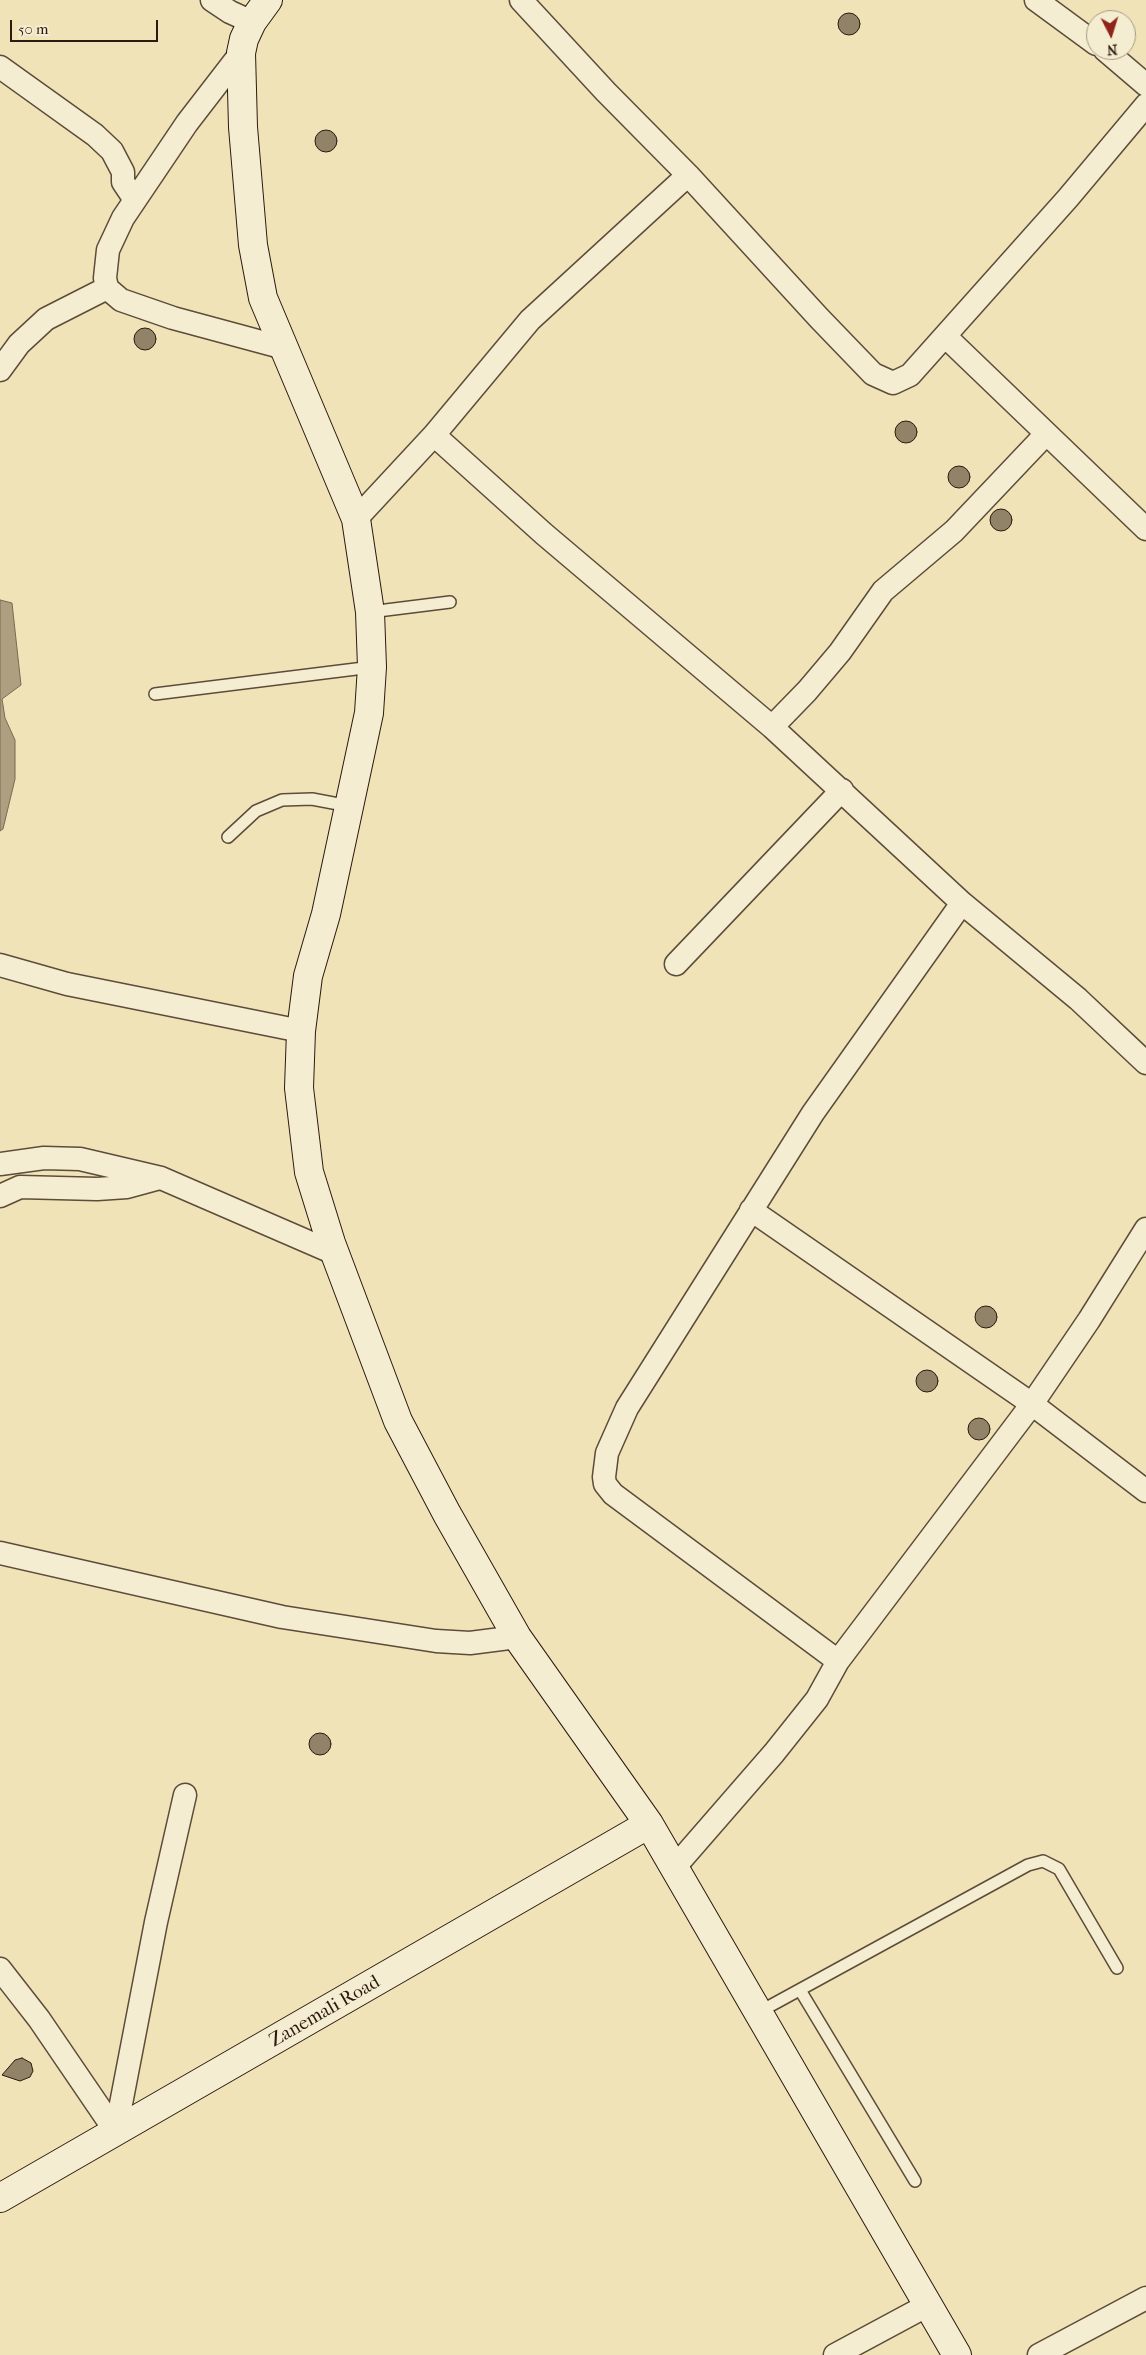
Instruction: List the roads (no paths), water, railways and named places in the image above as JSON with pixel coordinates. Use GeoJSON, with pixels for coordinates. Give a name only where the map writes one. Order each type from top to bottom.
{"type":"FeatureCollection","features":[{"type":"Feature","properties":{"kind":"street"},"geometry":{"type":"LineString","coordinates":[[212,0],[230,12],[252,22]]}},
{"type":"Feature","properties":{"kind":"street"},"geometry":{"type":"LineString","coordinates":[[268,0],[252,22],[244,40],[241,53],[243,127],[253,246],[263,298],[356,519],[370,612],[372,666],[369,713],[326,914],[308,976],[301,1031],[299,1088],[309,1172],[334,1253],[398,1421],[446,1514],[517,1637],[649,1824],[957,2355]]}},
{"type":"Feature","properties":{"kind":"street"},"geometry":{"type":"LineString","coordinates":[[521,0],[606,92],[688,175],[873,374],[892,383],[910,376],[1068,198],[1146,105]]}},
{"type":"Feature","properties":{"kind":"street"},"geometry":{"type":"LineString","coordinates":[[1036,0],[1086,37]]}},
{"type":"Feature","properties":{"kind":"street"},"geometry":{"type":"LineString","coordinates":[[241,53],[187,123],[135,200],[108,250],[105,265],[108,288],[121,300],[173,318],[284,348]]}},
{"type":"Feature","properties":{"kind":"street"},"geometry":{"type":"LineString","coordinates":[[1117,60],[1146,85]]}},
{"type":"Feature","properties":{"kind":"street"},"geometry":{"type":"LineString","coordinates":[[0,67],[95,135],[112,151],[123,172],[123,182],[135,200]]}},
{"type":"Feature","properties":{"kind":"street"},"geometry":{"type":"LineString","coordinates":[[356,519],[434,435],[530,320],[688,175]]}},
{"type":"Feature","properties":{"kind":"street"},"geometry":{"type":"LineString","coordinates":[[0,370],[19,344],[46,319],[108,288]]}},
{"type":"Feature","properties":{"kind":"street"},"geometry":{"type":"LineString","coordinates":[[945,336],[1146,529]]}},
{"type":"Feature","properties":{"kind":"street"},"geometry":{"type":"LineString","coordinates":[[772,727],[807,692],[840,652],[883,591],[954,531],[1046,434]]}},
{"type":"Feature","properties":{"kind":"street"},"geometry":{"type":"LineString","coordinates":[[434,435],[544,534],[772,727],[962,903],[1078,999],[1146,1063]]}},
{"type":"Feature","properties":{"kind":"street"},"geometry":{"type":"LineString","coordinates":[[676,964],[842,790]]}},
{"type":"Feature","properties":{"kind":"street"},"geometry":{"type":"LineString","coordinates":[[838,1661],[613,1494],[605,1484],[608,1453],[628,1408],[813,1113],[962,903]]}},
{"type":"Feature","properties":{"kind":"street"},"geometry":{"type":"LineString","coordinates":[[0,965],[67,984],[301,1031]]}},
{"type":"Feature","properties":{"kind":"street"},"geometry":{"type":"LineString","coordinates":[[0,1164],[44,1158],[80,1159],[161,1178],[334,1253]]}},
{"type":"Feature","properties":{"kind":"street"},"geometry":{"type":"LineString","coordinates":[[0,1196],[20,1188],[119,1188],[161,1178]]}},
{"type":"Feature","properties":{"kind":"street"},"geometry":{"type":"LineString","coordinates":[[751,1210],[1032,1404],[1146,1491]]}},
{"type":"Feature","properties":{"kind":"street"},"geometry":{"type":"LineString","coordinates":[[674,1868],[786,1739],[817,1699],[838,1661],[1032,1404],[1089,1320],[1146,1229]]}},
{"type":"Feature","properties":{"kind":"street"},"geometry":{"type":"LineString","coordinates":[[0,1553],[292,1618],[436,1641],[470,1643],[517,1637]]}},
{"type":"Feature","properties":{"kind":"street"},"geometry":{"type":"LineString","coordinates":[[113,2126],[120,2109],[156,1922],[185,1794]]}},
{"type":"Feature","properties":{"kind":"street","name":"Zanemali Road"},"geometry":{"type":"LineString","coordinates":[[0,2198],[100,2139],[113,2126],[649,1824]]}},
{"type":"Feature","properties":{"kind":"street"},"geometry":{"type":"LineString","coordinates":[[0,1969],[39,2020],[113,2126]]}},
{"type":"Feature","properties":{"kind":"street"},"geometry":{"type":"LineString","coordinates":[[1039,2355],[1146,2298]]}},
{"type":"Feature","properties":{"kind":"street"},"geometry":{"type":"LineString","coordinates":[[835,2355],[928,2305]]}},
{"type":"Feature","properties":{"kind":"lane"},"geometry":{"type":"LineString","coordinates":[[370,612],[450,602]]}},
{"type":"Feature","properties":{"kind":"lane"},"geometry":{"type":"LineString","coordinates":[[155,694],[372,666]]}},
{"type":"Feature","properties":{"kind":"lane"},"geometry":{"type":"LineString","coordinates":[[228,837],[256,811],[282,800],[312,800],[350,806]]}},
{"type":"Feature","properties":{"kind":"lane"},"geometry":{"type":"LineString","coordinates":[[759,2012],[1028,1865],[1043,1861],[1059,1870],[1118,1968]]}},
{"type":"Feature","properties":{"kind":"lane"},"geometry":{"type":"LineString","coordinates":[[800,1990],[915,2181]]}}]}
